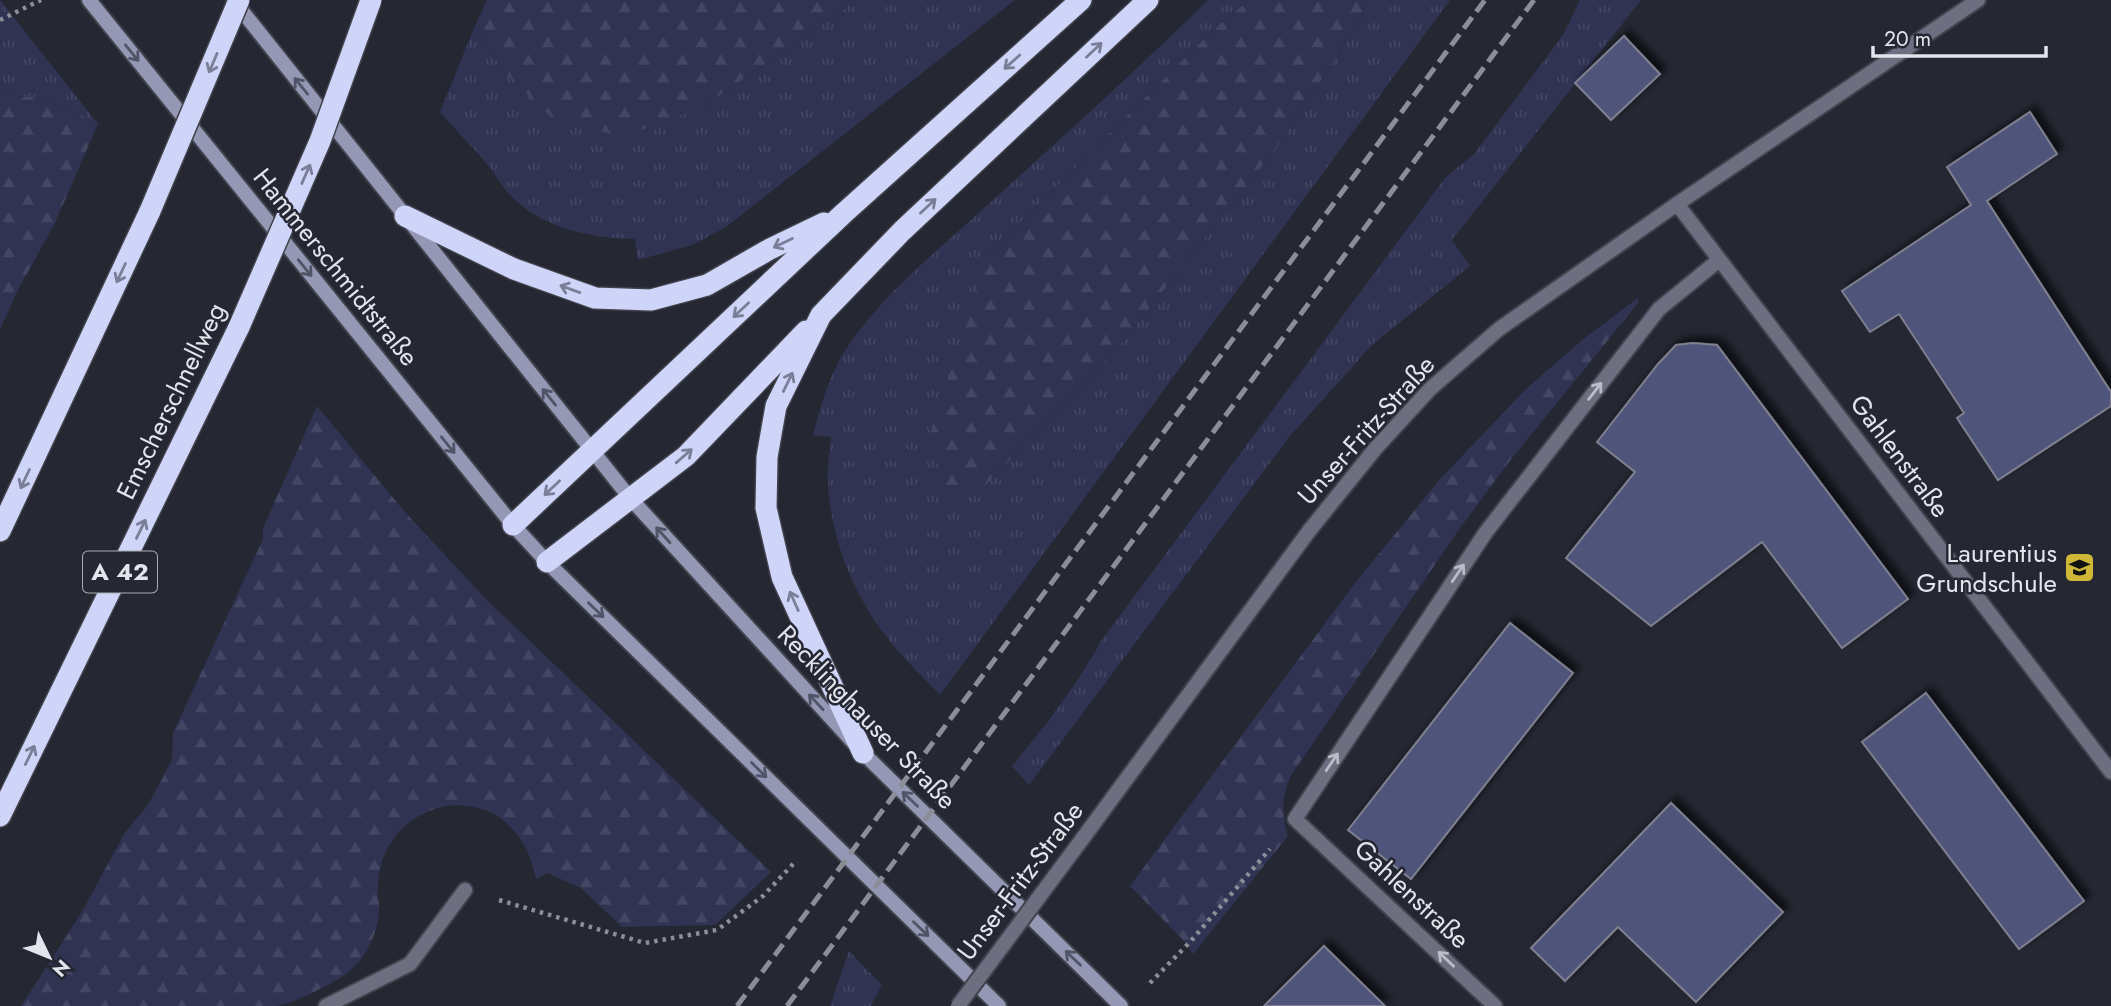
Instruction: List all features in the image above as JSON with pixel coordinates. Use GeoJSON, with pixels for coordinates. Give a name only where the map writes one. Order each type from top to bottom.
{"type":"FeatureCollection","features":[{"type":"Feature","properties":{"kind":"highway"},"geometry":{"type":"LineString","coordinates":[[0,531],[150,211],[239,0]]}},
{"type":"Feature","properties":{"kind":"highway","name":"Emscherschnellweg"},"geometry":{"type":"LineString","coordinates":[[0,817],[239,327],[320,141],[371,0]]}},
{"type":"Feature","properties":{"kind":"highway"},"geometry":{"type":"LineString","coordinates":[[513,525],[844,213],[1081,0]]}},
{"type":"Feature","properties":{"kind":"highway"},"geometry":{"type":"LineString","coordinates":[[547,562],[687,456],[902,231],[1148,0]]}},
{"type":"Feature","properties":{"kind":"highway"},"geometry":{"type":"LineString","coordinates":[[405,215],[513,269],[595,298],[651,300],[707,285],[770,249],[844,213]]}},
{"type":"Feature","properties":{"kind":"highway"},"geometry":{"type":"LineString","coordinates":[[821,315],[776,406],[767,457],[766,508],[782,577],[863,752]]}},
{"type":"Feature","properties":{"kind":"main road","name":"Hammerschmidtstraße"},"geometry":{"type":"LineString","coordinates":[[89,0],[513,525],[547,562]]}},
{"type":"Feature","properties":{"kind":"main road"},"geometry":{"type":"LineString","coordinates":[[233,0],[591,450]]}},
{"type":"Feature","properties":{"kind":"main road","name":"Recklinghauser Straße"},"geometry":{"type":"LineString","coordinates":[[591,450],[630,498],[863,752],[1121,1006]]}},
{"type":"Feature","properties":{"kind":"main road"},"geometry":{"type":"LineString","coordinates":[[547,562],[999,1006]]}},
{"type":"Feature","properties":{"kind":"street","name":"Unser-Fritz-Straße"},"geometry":{"type":"LineString","coordinates":[[958,1006],[1309,531],[1375,449],[1430,389],[1499,329],[1677,204],[1978,0]]}},
{"type":"Feature","properties":{"kind":"street","name":"Gahlenstraße"},"geometry":{"type":"LineString","coordinates":[[1677,204],[2111,772]]}},
{"type":"Feature","properties":{"kind":"street","name":"Gahlenstraße"},"geometry":{"type":"LineString","coordinates":[[1495,1006],[1295,819],[1486,532],[1659,309],[1719,260]]}},
{"type":"Feature","properties":{"kind":"street"},"geometry":{"type":"LineString","coordinates":[[326,1006],[410,964],[465,890]]}},
{"type":"Feature","properties":{"kind":"path"},"geometry":{"type":"LineString","coordinates":[[0,20],[41,0]]}},
{"type":"Feature","properties":{"kind":"path"},"geometry":{"type":"LineString","coordinates":[[1145,988],[1190,942],[1265,857]]}},
{"type":"Feature","properties":{"kind":"path"},"geometry":{"type":"LineString","coordinates":[[465,890],[645,943],[717,930],[763,897],[778,881]]}},
{"type":"Feature","properties":{"kind":"green space"},"geometry":{"type":"Polygon","coordinates":[[[0,0],[98,124],[45,98],[0,95],[0,0]]]}},
{"type":"Feature","properties":{"kind":"green space"},"geometry":{"type":"Polygon","coordinates":[[[487,0],[857,0],[703,107],[622,137],[551,117],[508,76],[474,28],[487,0]]]}},
{"type":"Feature","properties":{"kind":"green space"},"geometry":{"type":"Polygon","coordinates":[[[857,0],[1015,0],[726,227],[692,245],[638,260],[635,239],[585,234],[552,224],[523,207],[507,192],[491,169],[440,112],[474,28],[508,76],[703,107],[857,0]]]}},
{"type":"Feature","properties":{"kind":"green space"},"geometry":{"type":"Polygon","coordinates":[[[1208,0],[1249,0],[1211,32],[987,256],[982,489],[1118,347],[1276,149],[1363,16],[1365,0],[1450,0],[940,695],[885,635],[862,600],[845,562],[838,543],[830,502],[828,470],[831,437],[813,435],[827,389],[848,346],[894,291],[1208,0]]]}},
{"type":"Feature","properties":{"kind":"green space"},"geometry":{"type":"Polygon","coordinates":[[[1249,0],[1365,0],[1363,16],[1276,149],[1118,347],[982,489],[947,497],[929,438],[987,256],[1211,32],[1249,0]]]}},
{"type":"Feature","properties":{"kind":"green space"},"geometry":{"type":"Polygon","coordinates":[[[1580,0],[1641,0],[1452,240],[1470,266],[1373,344],[1290,436],[1029,785],[1012,766],[1060,706],[1101,641],[1445,178],[1475,153],[1563,35],[1580,0]]]}},
{"type":"Feature","properties":{"kind":"green space"},"geometry":{"type":"Polygon","coordinates":[[[0,95],[46,98],[98,124],[54,225],[0,329],[0,95]]]}},
{"type":"Feature","properties":{"kind":"green space"},"geometry":{"type":"Polygon","coordinates":[[[1638,298],[1638,303],[1509,462],[1460,528],[1292,774],[1284,804],[1288,836],[1193,954],[1185,942],[1130,886],[1355,583],[1441,478],[1526,389],[1582,340],[1638,298]]]}},
{"type":"Feature","properties":{"kind":"green space"},"geometry":{"type":"Polygon","coordinates":[[[317,406],[404,511],[485,598],[771,872],[715,925],[622,927],[581,888],[547,873],[536,879],[524,845],[499,817],[469,806],[445,806],[425,813],[403,827],[388,848],[379,872],[378,922],[366,952],[344,976],[306,996],[277,1006],[21,1006],[82,912],[124,834],[149,803],[172,760],[173,733],[263,539],[263,528],[317,406]]]}},
{"type":"Feature","properties":{"kind":"green space"},"geometry":{"type":"Polygon","coordinates":[[[849,951],[882,985],[871,1006],[830,1006],[849,951]]]}},
{"type":"Feature","properties":{"kind":"building"},"geometry":{"type":"Polygon","coordinates":[[[1624,36],[1660,74],[1611,120],[1575,83],[1624,36]]]}},
{"type":"Feature","properties":{"kind":"building"},"geometry":{"type":"Polygon","coordinates":[[[2030,112],[2057,154],[1987,201],[2111,392],[2111,406],[1998,480],[1957,418],[1964,413],[1899,314],[1870,332],[1842,291],[1971,205],[1947,167],[2030,112]]]}},
{"type":"Feature","properties":{"kind":"building"},"geometry":{"type":"Polygon","coordinates":[[[1676,345],[1717,345],[1908,599],[1842,648],[1762,542],[1651,626],[1566,558],[1635,472],[1597,442],[1676,345]]]}},
{"type":"Feature","properties":{"kind":"building"},"geometry":{"type":"Polygon","coordinates":[[[1510,623],[1573,673],[1411,879],[1348,830],[1510,623]]]}},
{"type":"Feature","properties":{"kind":"building"},"geometry":{"type":"Polygon","coordinates":[[[1926,693],[2084,901],[2019,949],[1862,742],[1926,693]]]}},
{"type":"Feature","properties":{"kind":"building"},"geometry":{"type":"Polygon","coordinates":[[[1671,803],[1783,912],[1696,1002],[1618,927],[1565,981],[1531,948],[1671,803]]]}},
{"type":"Feature","properties":{"kind":"building"},"geometry":{"type":"Polygon","coordinates":[[[1324,946],[1385,1006],[1264,1006],[1324,946]]]}},
{"type":"Feature","properties":{"kind":"railway"},"geometry":{"type":"LineString","coordinates":[[737,1006],[1485,0]]}},
{"type":"Feature","properties":{"kind":"railway"},"geometry":{"type":"LineString","coordinates":[[787,1006],[1534,0]]}},
{"type":"Feature","properties":{"kind":"place","name":"Laurentius Grundschule"},"geometry":{"type":"Point","coordinates":[2080,568]}}]}
